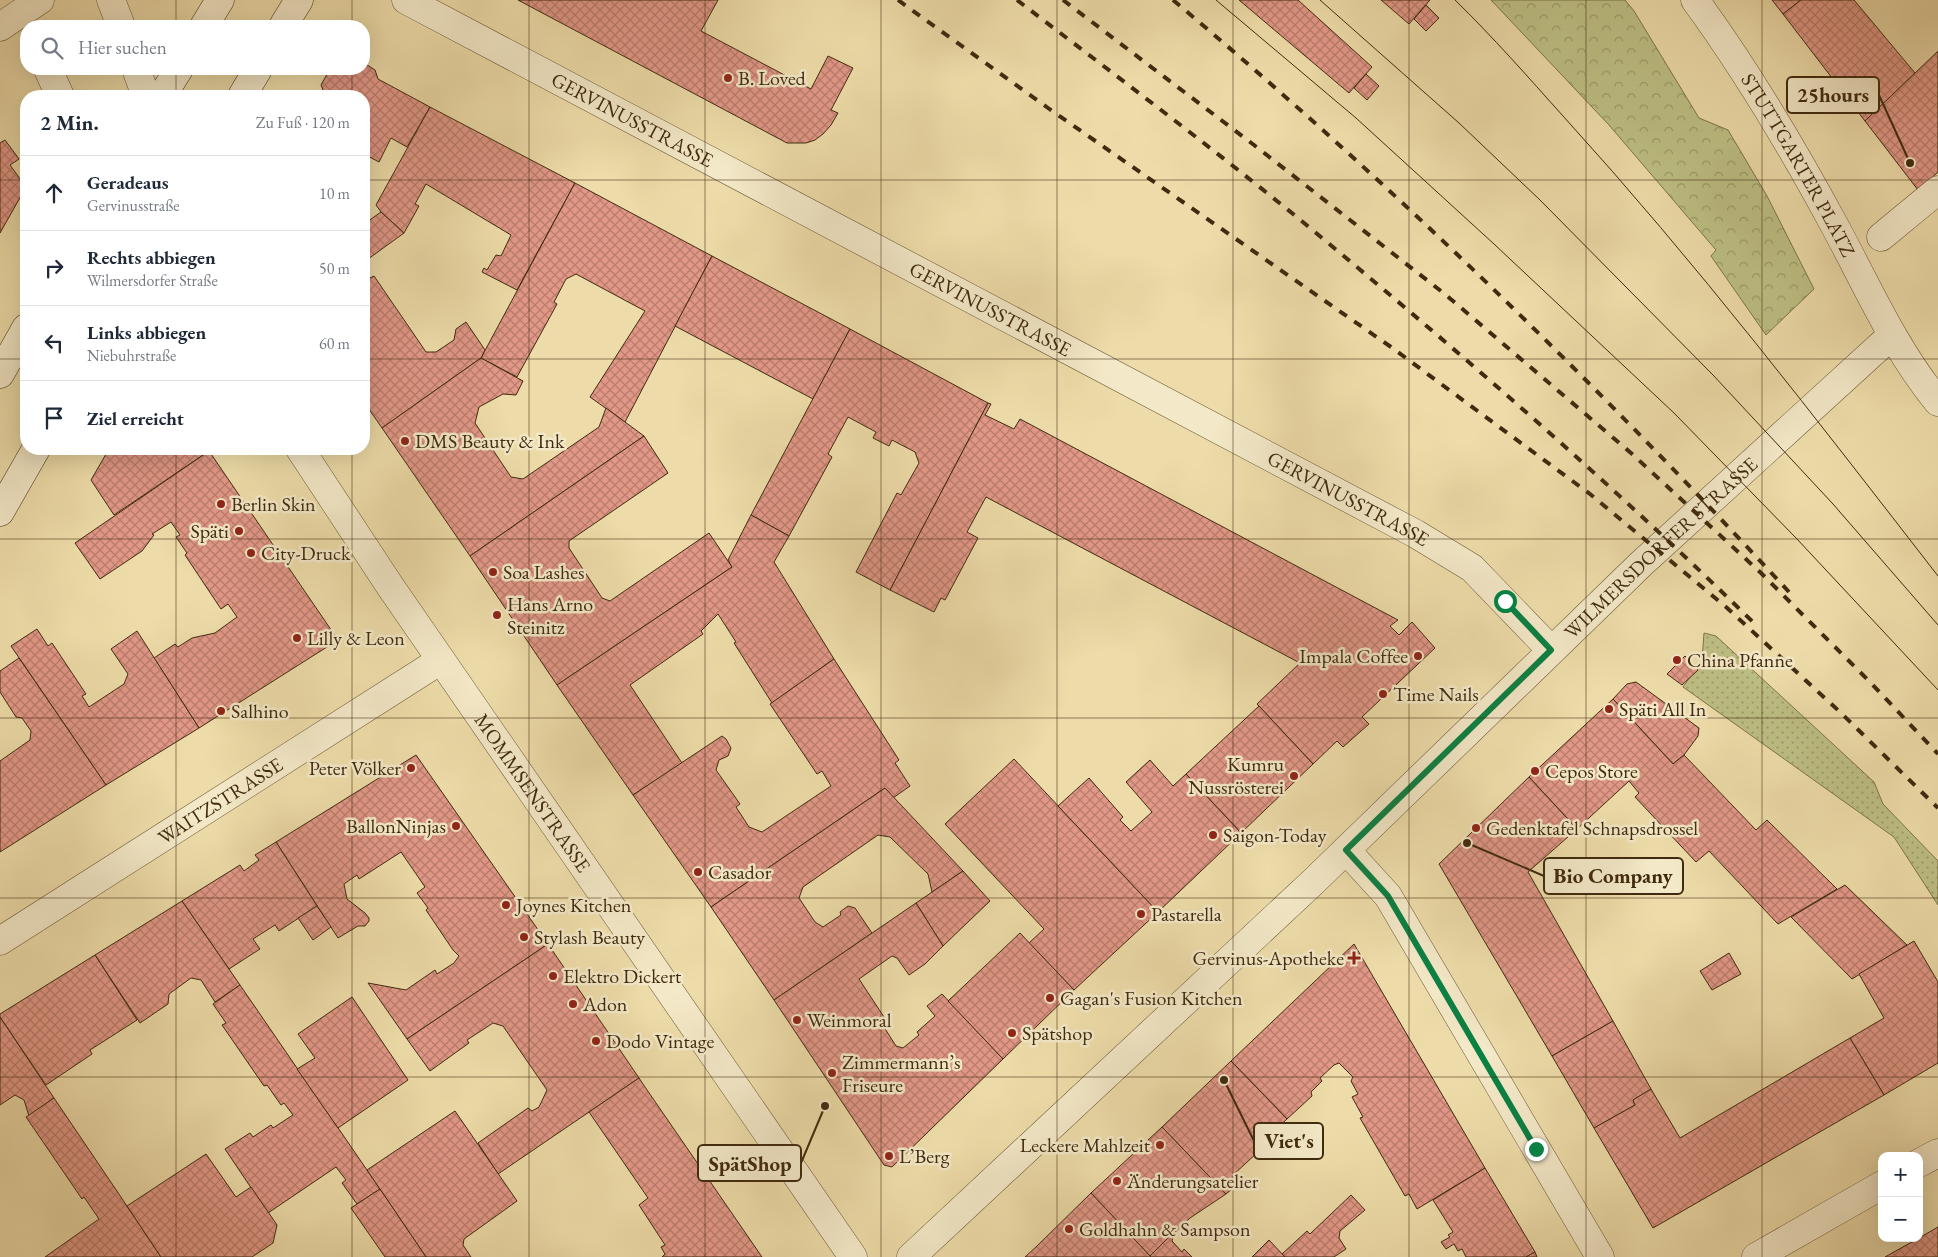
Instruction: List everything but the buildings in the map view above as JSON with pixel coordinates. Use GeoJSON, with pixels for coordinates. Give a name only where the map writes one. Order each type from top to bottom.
{"type":"FeatureCollection","features":[{"type":"Feature","properties":{"kind":"street"},"geometry":{"type":"LineString","coordinates":[[111,0],[119,20]]}},
{"type":"Feature","properties":{"kind":"street"},"geometry":{"type":"LineString","coordinates":[[208,20],[220,0]]}},
{"type":"Feature","properties":{"kind":"street"},"geometry":{"type":"LineString","coordinates":[[287,20],[299,0]]}},
{"type":"Feature","properties":{"kind":"street","name":"GERVINUSSTRASSE"},"geometry":{"type":"LineString","coordinates":[[406,0],[1416,534],[1472,568],[1551,650]]}},
{"type":"Feature","properties":{"kind":"street","name":"STUTTGARTER PLATZ"},"geometry":{"type":"LineString","coordinates":[[1695,0],[1745,72],[1782,130],[1892,335],[1938,402]]}},
{"type":"Feature","properties":{"kind":"street"},"geometry":{"type":"LineString","coordinates":[[0,27],[29,9]]}},
{"type":"Feature","properties":{"kind":"street"},"geometry":{"type":"LineString","coordinates":[[51,75],[57,90]]}},
{"type":"Feature","properties":{"kind":"street"},"geometry":{"type":"LineString","coordinates":[[138,75],[144,90]]}},
{"type":"Feature","properties":{"kind":"street"},"geometry":{"type":"LineString","coordinates":[[166,90],[175,75]]}},
{"type":"Feature","properties":{"kind":"street"},"geometry":{"type":"LineString","coordinates":[[246,90],[254,75]]}},
{"type":"Feature","properties":{"kind":"street"},"geometry":{"type":"LineString","coordinates":[[1881,237],[1938,190]]}},
{"type":"Feature","properties":{"kind":"street","name":"WILMERSDORFER STRASSE"},"geometry":{"type":"LineString","coordinates":[[911,1257],[1346,850],[1641,564],[1892,335]]}},
{"type":"Feature","properties":{"kind":"street"},"geometry":{"type":"LineString","coordinates":[[0,374],[20,339]]}},
{"type":"Feature","properties":{"kind":"street"},"geometry":{"type":"LineString","coordinates":[[0,512],[33,455]]}},
{"type":"Feature","properties":{"kind":"street","name":"MOMMSENSTRASSE"},"geometry":{"type":"LineString","coordinates":[[304,455],[441,660],[853,1257]]}},
{"type":"Feature","properties":{"kind":"street","name":"WAITZSTRASSE"},"geometry":{"type":"LineString","coordinates":[[0,941],[441,660]]}},
{"type":"Feature","properties":{"kind":"street"},"geometry":{"type":"LineString","coordinates":[[1346,850],[1388,896],[1600,1257]]}},
{"type":"Feature","properties":{"kind":"street"},"geometry":{"type":"LineString","coordinates":[[1923,1161],[1938,1153]]}},
{"type":"Feature","properties":{"kind":"street"},"geometry":{"type":"LineString","coordinates":[[1756,1257],[1878,1187]]}},
{"type":"Feature","properties":{"kind":"green space"},"geometry":{"type":"Polygon","coordinates":[[[1491,0],[1625,0],[1634,11],[1699,118],[1728,130],[1767,196],[1814,289],[1766,335],[1711,256],[1716,250],[1609,125],[1491,0]]]}},
{"type":"Feature","properties":{"kind":"green space"},"geometry":{"type":"Polygon","coordinates":[[[1704,633],[1716,636],[1874,782],[1883,804],[1938,861],[1938,905],[1894,837],[1683,687],[1702,660],[1704,633]]]}},
{"type":"Feature","properties":{"kind":"tram line"},"geometry":{"type":"LineString","coordinates":[[1216,0],[1356,118],[1674,413],[1797,539],[1938,690]]}},
{"type":"Feature","properties":{"kind":"tram line"},"geometry":{"type":"LineString","coordinates":[[1320,0],[1459,123],[1540,200],[1713,375],[1833,504],[1938,625]]}},
{"type":"Feature","properties":{"kind":"tram line"},"geometry":{"type":"LineString","coordinates":[[1455,0],[1523,72],[1661,228],[1755,342],[1938,576]]}},
{"type":"Feature","properties":{"kind":"railway"},"geometry":{"type":"LineString","coordinates":[[898,0],[1048,108],[1391,347],[1590,494],[1726,607],[1840,712],[1938,808]]}},
{"type":"Feature","properties":{"kind":"railway"},"geometry":{"type":"LineString","coordinates":[[1017,0],[1263,190],[1415,316],[1645,519],[1756,625]]}},
{"type":"Feature","properties":{"kind":"railway"},"geometry":{"type":"LineString","coordinates":[[1063,0],[1254,145],[1446,295],[1631,453],[1761,573],[1871,683],[1938,754]]}},
{"type":"Feature","properties":{"kind":"railway"},"geometry":{"type":"LineString","coordinates":[[1173,0],[1334,140],[1490,286],[1642,437],[1789,592]]}},
{"type":"Feature","properties":{"kind":"place","name":"B. Loved"},"geometry":{"type":"Point","coordinates":[728,78]}},
{"type":"Feature","properties":{"kind":"place","name":"25hours"},"geometry":{"type":"Point","coordinates":[1910,163]}},
{"type":"Feature","properties":{"kind":"place","name":"DMS Beauty & Ink"},"geometry":{"type":"Point","coordinates":[405,441]}},
{"type":"Feature","properties":{"kind":"place","name":"Berlin Skin"},"geometry":{"type":"Point","coordinates":[221,504]}},
{"type":"Feature","properties":{"kind":"place","name":"Späti"},"geometry":{"type":"Point","coordinates":[239,531]}},
{"type":"Feature","properties":{"kind":"place","name":"City-Druck"},"geometry":{"type":"Point","coordinates":[251,553]}},
{"type":"Feature","properties":{"kind":"place","name":"Soa Lashes"},"geometry":{"type":"Point","coordinates":[493,572]}},
{"type":"Feature","properties":{"kind":"place","name":"Hans Arno Steinitz"},"geometry":{"type":"Point","coordinates":[497,615]}},
{"type":"Feature","properties":{"kind":"place","name":"Lilly & Leon"},"geometry":{"type":"Point","coordinates":[297,638]}},
{"type":"Feature","properties":{"kind":"place","name":"Impala Coffee"},"geometry":{"type":"Point","coordinates":[1418,656]}},
{"type":"Feature","properties":{"kind":"place","name":"China Pfanne"},"geometry":{"type":"Point","coordinates":[1677,660]}},
{"type":"Feature","properties":{"kind":"place","name":"Time Nails"},"geometry":{"type":"Point","coordinates":[1383,694]}},
{"type":"Feature","properties":{"kind":"place","name":"Späti All In"},"geometry":{"type":"Point","coordinates":[1609,709]}},
{"type":"Feature","properties":{"kind":"place","name":"Salhino"},"geometry":{"type":"Point","coordinates":[221,711]}},
{"type":"Feature","properties":{"kind":"place","name":"Peter Völker"},"geometry":{"type":"Point","coordinates":[411,768]}},
{"type":"Feature","properties":{"kind":"place","name":"Cepos Store"},"geometry":{"type":"Point","coordinates":[1535,771]}},
{"type":"Feature","properties":{"kind":"place","name":"Kumru Nussrösterei"},"geometry":{"type":"Point","coordinates":[1294,776]}},
{"type":"Feature","properties":{"kind":"place","name":"BallonNinjas"},"geometry":{"type":"Point","coordinates":[456,826]}},
{"type":"Feature","properties":{"kind":"place","name":"Gedenktafel Schnapsdrossel"},"geometry":{"type":"Point","coordinates":[1476,828]}},
{"type":"Feature","properties":{"kind":"place","name":"Saigon-Today"},"geometry":{"type":"Point","coordinates":[1213,835]}},
{"type":"Feature","properties":{"kind":"place","name":"Bio Company"},"geometry":{"type":"Point","coordinates":[1467,843]}},
{"type":"Feature","properties":{"kind":"place","name":"Casador"},"geometry":{"type":"Point","coordinates":[698,872]}},
{"type":"Feature","properties":{"kind":"place","name":"Joynes Kitchen"},"geometry":{"type":"Point","coordinates":[506,905]}},
{"type":"Feature","properties":{"kind":"place","name":"Pastarella"},"geometry":{"type":"Point","coordinates":[1141,914]}},
{"type":"Feature","properties":{"kind":"place","name":"Stylash Beauty"},"geometry":{"type":"Point","coordinates":[524,937]}},
{"type":"Feature","properties":{"kind":"place","name":"Gervinus-Apotheke"},"geometry":{"type":"Point","coordinates":[1354,958]}},
{"type":"Feature","properties":{"kind":"place","name":"Elektro Dickert"},"geometry":{"type":"Point","coordinates":[553,976]}},
{"type":"Feature","properties":{"kind":"place","name":"Gagan's Fusion Kitchen"},"geometry":{"type":"Point","coordinates":[1050,998]}},
{"type":"Feature","properties":{"kind":"place","name":"Adon"},"geometry":{"type":"Point","coordinates":[573,1004]}},
{"type":"Feature","properties":{"kind":"place","name":"Weinmoral"},"geometry":{"type":"Point","coordinates":[797,1020]}},
{"type":"Feature","properties":{"kind":"place","name":"Spätshop"},"geometry":{"type":"Point","coordinates":[1012,1033]}},
{"type":"Feature","properties":{"kind":"place","name":"Dodo Vintage"},"geometry":{"type":"Point","coordinates":[596,1041]}},
{"type":"Feature","properties":{"kind":"place","name":"Zimmermann’s Friseure"},"geometry":{"type":"Point","coordinates":[832,1073]}},
{"type":"Feature","properties":{"kind":"place","name":"Viet's"},"geometry":{"type":"Point","coordinates":[1224,1080]}},
{"type":"Feature","properties":{"kind":"place","name":"SpätShop"},"geometry":{"type":"Point","coordinates":[825,1106]}},
{"type":"Feature","properties":{"kind":"place","name":"Leckere Mahlzeit"},"geometry":{"type":"Point","coordinates":[1160,1145]}},
{"type":"Feature","properties":{"kind":"place","name":"L’Berg"},"geometry":{"type":"Point","coordinates":[889,1156]}},
{"type":"Feature","properties":{"kind":"place","name":"Änderungsatelier"},"geometry":{"type":"Point","coordinates":[1117,1181]}},
{"type":"Feature","properties":{"kind":"place","name":"Goldhahn & Sampson"},"geometry":{"type":"Point","coordinates":[1069,1229]}},
{"type":"Feature","properties":{"kind":"route"},"geometry":{"type":"LineString","coordinates":[[1505,601],[1551,650],[1346,850],[1388,896],[1536,1149]]}}]}
